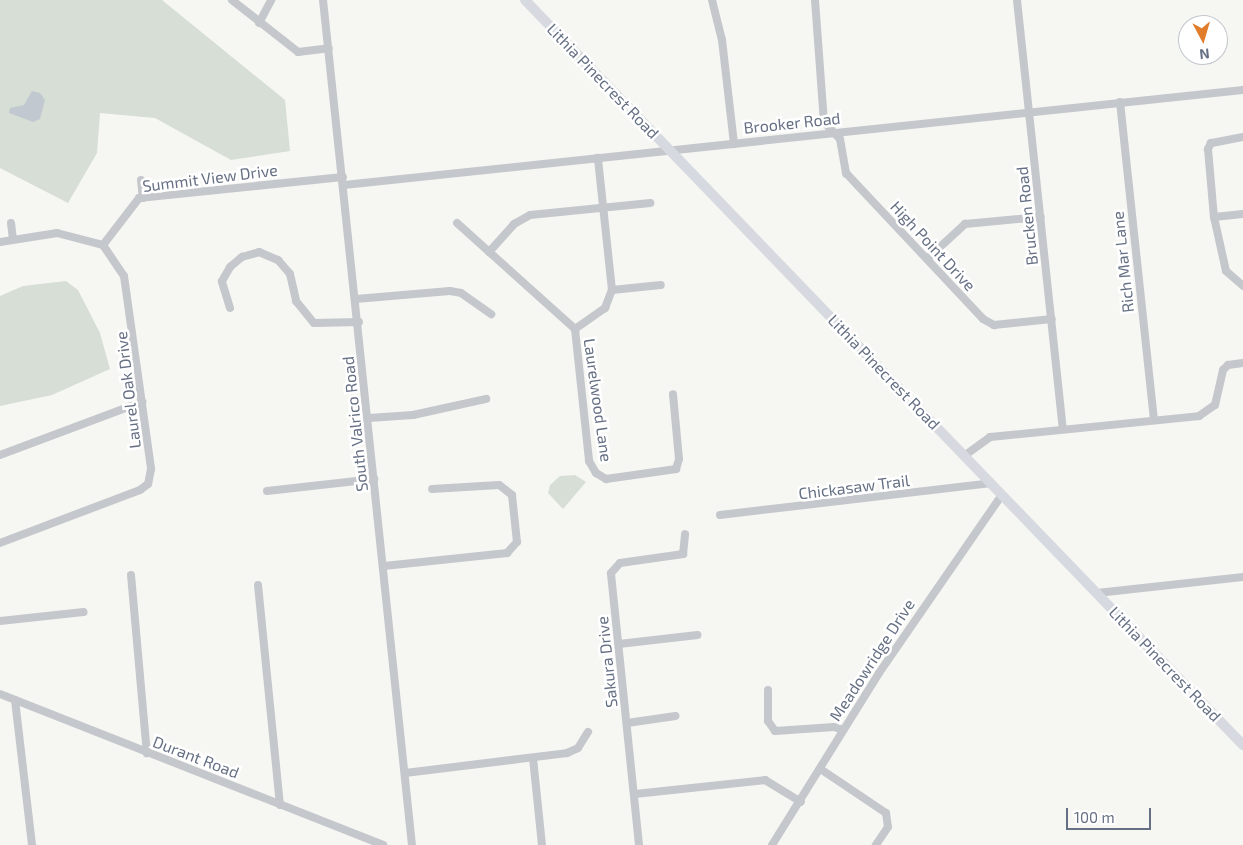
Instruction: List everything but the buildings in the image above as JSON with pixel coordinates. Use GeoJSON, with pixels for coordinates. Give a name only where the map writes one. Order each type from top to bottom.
{"type":"FeatureCollection","features":[{"type":"Feature","properties":{"kind":"main road","name":"Lithia Pinecrest Road"},"geometry":{"type":"LineString","coordinates":[[524,0],[1243,745]]}},
{"type":"Feature","properties":{"kind":"street"},"geometry":{"type":"LineString","coordinates":[[232,0],[298,52],[329,48]]}},
{"type":"Feature","properties":{"kind":"street"},"geometry":{"type":"LineString","coordinates":[[259,22],[271,0]]}},
{"type":"Feature","properties":{"kind":"street","name":"South Valrico Road"},"geometry":{"type":"LineString","coordinates":[[323,0],[412,845]]}},
{"type":"Feature","properties":{"kind":"street"},"geometry":{"type":"LineString","coordinates":[[712,0],[722,40],[734,144]]}},
{"type":"Feature","properties":{"kind":"street","name":"High Point Drive"},"geometry":{"type":"LineString","coordinates":[[815,0],[824,122],[840,139],[846,173],[983,319],[994,325],[1052,319]]}},
{"type":"Feature","properties":{"kind":"street","name":"Brucken Road"},"geometry":{"type":"LineString","coordinates":[[1017,0],[1064,429]]}},
{"type":"Feature","properties":{"kind":"street","name":"Brooker Road"},"geometry":{"type":"LineString","coordinates":[[343,181],[598,158],[1243,90]]}},
{"type":"Feature","properties":{"kind":"street","name":"Rich Mar Lane"},"geometry":{"type":"LineString","coordinates":[[1120,102],[1154,418]]}},
{"type":"Feature","properties":{"kind":"street"},"geometry":{"type":"LineString","coordinates":[[1243,137],[1211,143],[1208,150],[1214,217],[1226,271],[1243,286]]}},
{"type":"Feature","properties":{"kind":"street"},"geometry":{"type":"LineString","coordinates":[[575,329],[605,308],[612,290],[598,158]]}},
{"type":"Feature","properties":{"kind":"street"},"geometry":{"type":"LineString","coordinates":[[141,180],[143,198]]}},
{"type":"Feature","properties":{"kind":"street","name":"Summit View Drive"},"geometry":{"type":"LineString","coordinates":[[103,245],[133,202],[143,198],[343,181]]}},
{"type":"Feature","properties":{"kind":"street"},"geometry":{"type":"LineString","coordinates":[[489,252],[514,224],[530,215],[650,203]]}},
{"type":"Feature","properties":{"kind":"street"},"geometry":{"type":"LineString","coordinates":[[1214,217],[1243,214]]}},
{"type":"Feature","properties":{"kind":"street"},"geometry":{"type":"LineString","coordinates":[[927,259],[965,224],[1041,217]]}},
{"type":"Feature","properties":{"kind":"street"},"geometry":{"type":"LineString","coordinates":[[11,223],[13,239]]}},
{"type":"Feature","properties":{"kind":"street","name":"Laurelwood Lane"},"geometry":{"type":"LineString","coordinates":[[457,223],[575,329],[589,461],[600,476],[606,479],[676,470],[680,459],[672,394]]}},
{"type":"Feature","properties":{"kind":"street"},"geometry":{"type":"LineString","coordinates":[[0,242],[57,233],[103,245]]}},
{"type":"Feature","properties":{"kind":"street","name":"Laurel Oak Drive"},"geometry":{"type":"LineString","coordinates":[[0,543],[148,484],[151,469],[131,300],[124,276],[103,245]]}},
{"type":"Feature","properties":{"kind":"street"},"geometry":{"type":"LineString","coordinates":[[230,308],[222,281],[230,267],[242,257],[259,252],[278,260],[290,274],[296,301],[314,323],[358,322]]}},
{"type":"Feature","properties":{"kind":"street"},"geometry":{"type":"LineString","coordinates":[[612,290],[661,285]]}},
{"type":"Feature","properties":{"kind":"street"},"geometry":{"type":"LineString","coordinates":[[356,299],[450,291],[461,293],[491,314]]}},
{"type":"Feature","properties":{"kind":"street"},"geometry":{"type":"LineString","coordinates":[[964,456],[990,437],[1154,418],[1198,416],[1215,405],[1223,370],[1228,365],[1243,363]]}},
{"type":"Feature","properties":{"kind":"street"},"geometry":{"type":"LineString","coordinates":[[368,418],[414,415],[486,399]]}},
{"type":"Feature","properties":{"kind":"street"},"geometry":{"type":"LineString","coordinates":[[0,455],[142,402]]}},
{"type":"Feature","properties":{"kind":"street"},"geometry":{"type":"LineString","coordinates":[[267,491],[374,479]]}},
{"type":"Feature","properties":{"kind":"street","name":"Chickasaw Trail"},"geometry":{"type":"LineString","coordinates":[[720,516],[991,484]]}},
{"type":"Feature","properties":{"kind":"street"},"geometry":{"type":"LineString","coordinates":[[384,566],[507,552],[517,542],[512,495],[499,485],[432,488]]}},
{"type":"Feature","properties":{"kind":"street","name":"Meadowridge Drive"},"geometry":{"type":"LineString","coordinates":[[772,845],[822,770],[843,730],[950,566],[1002,495]]}},
{"type":"Feature","properties":{"kind":"street","name":"Sakura Drive"},"geometry":{"type":"LineString","coordinates":[[639,845],[612,573],[614,567],[675,557],[686,548],[685,534]]}},
{"type":"Feature","properties":{"kind":"street"},"geometry":{"type":"LineString","coordinates":[[130,575],[147,752]]}},
{"type":"Feature","properties":{"kind":"street"},"geometry":{"type":"LineString","coordinates":[[1097,593],[1243,577]]}},
{"type":"Feature","properties":{"kind":"street"},"geometry":{"type":"LineString","coordinates":[[258,585],[280,804]]}},
{"type":"Feature","properties":{"kind":"street"},"geometry":{"type":"LineString","coordinates":[[0,621],[84,612]]}},
{"type":"Feature","properties":{"kind":"street"},"geometry":{"type":"LineString","coordinates":[[619,644],[698,635]]}},
{"type":"Feature","properties":{"kind":"street"},"geometry":{"type":"LineString","coordinates":[[768,690],[768,721],[775,731],[834,727],[843,730]]}},
{"type":"Feature","properties":{"kind":"street","name":"Durant Road"},"geometry":{"type":"LineString","coordinates":[[0,694],[383,845]]}},
{"type":"Feature","properties":{"kind":"street"},"geometry":{"type":"LineString","coordinates":[[15,700],[32,845]]}},
{"type":"Feature","properties":{"kind":"street"},"geometry":{"type":"LineString","coordinates":[[627,723],[675,716]]}},
{"type":"Feature","properties":{"kind":"street"},"geometry":{"type":"LineString","coordinates":[[405,773],[533,758],[578,748],[588,732]]}},
{"type":"Feature","properties":{"kind":"street"},"geometry":{"type":"LineString","coordinates":[[533,758],[542,845]]}},
{"type":"Feature","properties":{"kind":"street"},"geometry":{"type":"LineString","coordinates":[[822,770],[886,813],[888,826],[876,845]]}},
{"type":"Feature","properties":{"kind":"street"},"geometry":{"type":"LineString","coordinates":[[635,794],[765,780],[801,802]]}},
{"type":"Feature","properties":{"kind":"shaded area"},"geometry":{"type":"Polygon","coordinates":[[[0,0],[162,0],[285,100],[290,151],[231,160],[155,118],[100,113],[97,153],[68,203],[0,168],[0,0]]]}},
{"type":"Feature","properties":{"kind":"shaded area"},"geometry":{"type":"Polygon","coordinates":[[[32,91],[40,93],[45,100],[40,119],[33,122],[9,113],[10,108],[24,105],[32,91]]]}},
{"type":"Feature","properties":{"kind":"shaded area"},"geometry":{"type":"Polygon","coordinates":[[[66,281],[78,290],[100,333],[110,369],[52,395],[0,406],[0,296],[23,286],[66,281]]]}},
{"type":"Feature","properties":{"kind":"shaded area"},"geometry":{"type":"Polygon","coordinates":[[[575,475],[586,482],[563,509],[548,493],[550,485],[560,476],[575,475]]]}}]}
